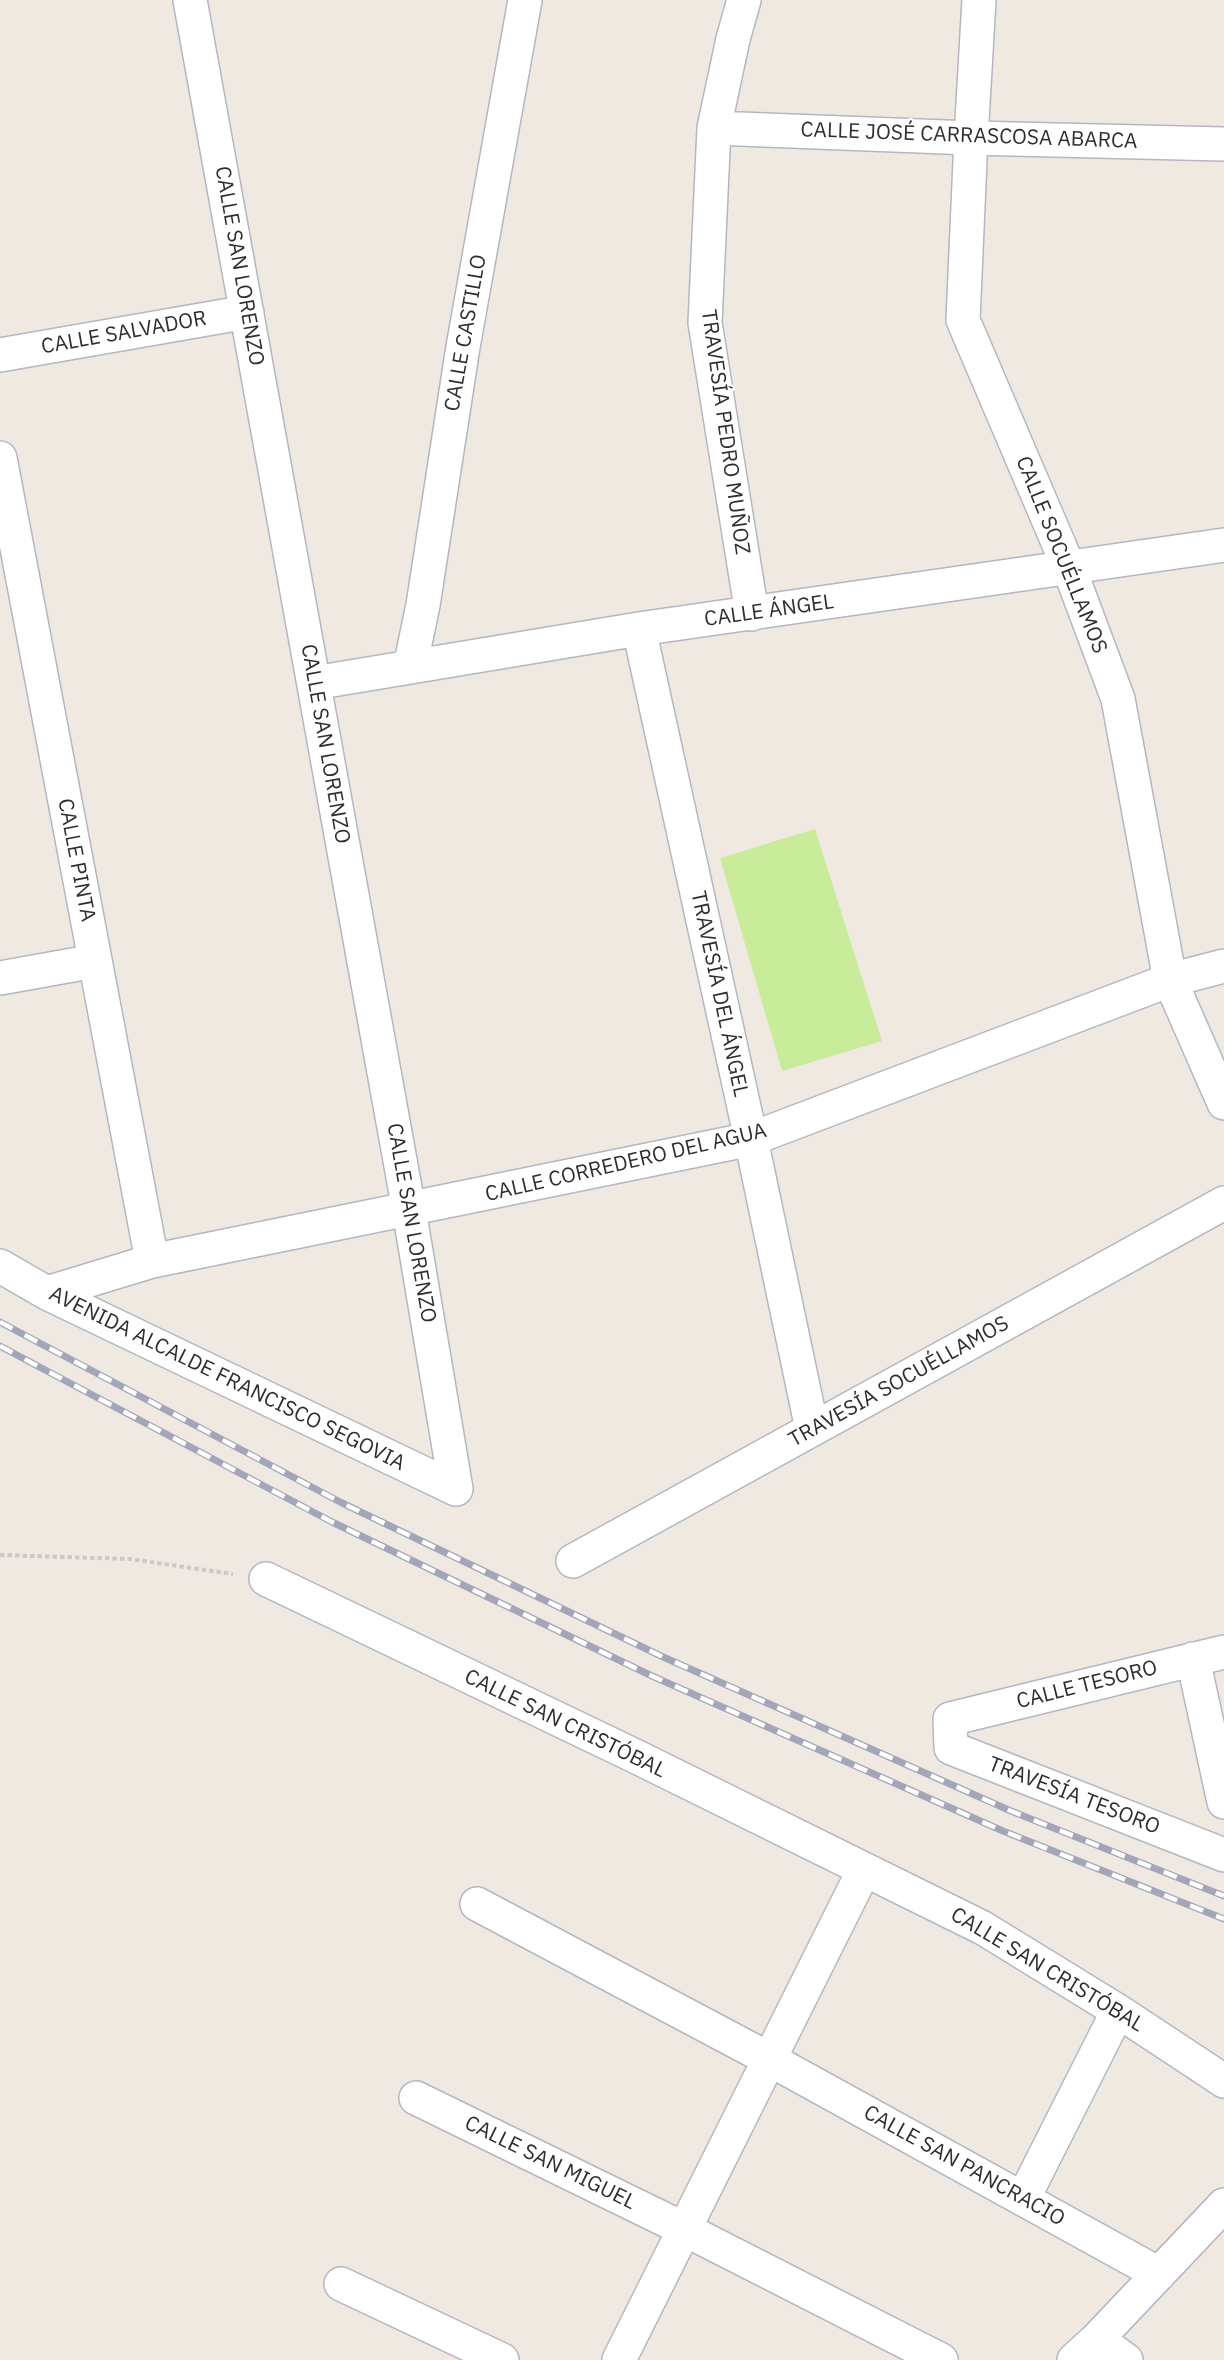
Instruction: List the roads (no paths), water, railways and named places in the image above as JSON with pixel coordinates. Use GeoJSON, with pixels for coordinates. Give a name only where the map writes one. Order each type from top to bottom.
{"type":"FeatureCollection","features":[{"type":"Feature","properties":{"kind":"street","name":"CALLE SAN LORENZO"},"geometry":{"type":"LineString","coordinates":[[190,0],[409,1210],[456,1489]]}},
{"type":"Feature","properties":{"kind":"street","name":"CALLE CASTILLO"},"geometry":{"type":"LineString","coordinates":[[410,667],[423,604],[463,347],[525,0]]}},
{"type":"Feature","properties":{"kind":"street","name":"TRAVESÍA PEDRO MUÑOZ"},"geometry":{"type":"LineString","coordinates":[[744,0],[733,39],[714,128],[705,323],[752,614]]}},
{"type":"Feature","properties":{"kind":"street","name":"CALLE SOCUÉLLAMOS"},"geometry":{"type":"LineString","coordinates":[[979,0],[970,138],[963,320],[1069,568],[1118,699],[1170,980],[1224,1103]]}},
{"type":"Feature","properties":{"kind":"street","name":"CALLE JOSÉ CARRASCOSA ABARCA"},"geometry":{"type":"LineString","coordinates":[[714,128],[970,138],[1224,144]]}},
{"type":"Feature","properties":{"kind":"street","name":"CALLE SALVADOR"},"geometry":{"type":"LineString","coordinates":[[0,355],[247,312]]}},
{"type":"Feature","properties":{"kind":"street","name":"CALLE PINTA"},"geometry":{"type":"LineString","coordinates":[[0,458],[152,1261]]}},
{"type":"Feature","properties":{"kind":"street","name":"CALLE ÁNGEL"},"geometry":{"type":"LineString","coordinates":[[314,683],[639,629],[1224,545]]}},
{"type":"Feature","properties":{"kind":"street","name":"TRAVESÍA DEL ÁNGEL"},"geometry":{"type":"LineString","coordinates":[[639,629],[812,1429]]}},
{"type":"Feature","properties":{"kind":"street"},"geometry":{"type":"LineString","coordinates":[[0,978],[95,961]]}},
{"type":"Feature","properties":{"kind":"street","name":"CALLE CORREDERO DEL AGUA"},"geometry":{"type":"LineString","coordinates":[[47,1293],[152,1261],[751,1139],[1170,980],[1224,966]]}},
{"type":"Feature","properties":{"kind":"street","name":"TRAVESÍA SOCUÉLLAMOS"},"geometry":{"type":"LineString","coordinates":[[573,1561],[1224,1203]]}},
{"type":"Feature","properties":{"kind":"street","name":"AVENIDA ALCALDE FRANCISCO SEGOVIA"},"geometry":{"type":"LineString","coordinates":[[0,1266],[47,1293],[456,1489]]}},
{"type":"Feature","properties":{"kind":"street","name":"CALLE SAN CRISTÓBAL"},"geometry":{"type":"LineString","coordinates":[[266,1579],[637,1757],[983,1928],[1118,2011],[1224,2081]]}},
{"type":"Feature","properties":{"kind":"street","name":"CALLE TESORO"},"geometry":{"type":"LineString","coordinates":[[950,1719],[1224,1652]]}},
{"type":"Feature","properties":{"kind":"street"},"geometry":{"type":"LineString","coordinates":[[1193,1659],[1224,1802]]}},
{"type":"Feature","properties":{"kind":"street","name":"TRAVESÍA TESORO"},"geometry":{"type":"LineString","coordinates":[[950,1719],[951,1748],[1224,1855]]}},
{"type":"Feature","properties":{"kind":"street"},"geometry":{"type":"LineString","coordinates":[[619,2360],[864,1870]]}},
{"type":"Feature","properties":{"kind":"street","name":"CALLE SAN PANCRACIO"},"geometry":{"type":"LineString","coordinates":[[477,1904],[769,2059],[1159,2274]]}},
{"type":"Feature","properties":{"kind":"street"},"geometry":{"type":"LineString","coordinates":[[1023,2199],[1118,2011]]}},
{"type":"Feature","properties":{"kind":"street","name":"CALLE SAN MIGUEL"},"geometry":{"type":"LineString","coordinates":[[416,2098],[684,2229],[941,2360]]}},
{"type":"Feature","properties":{"kind":"street"},"geometry":{"type":"LineString","coordinates":[[1126,2360],[1086,2350],[1224,2205]]}},
{"type":"Feature","properties":{"kind":"street"},"geometry":{"type":"LineString","coordinates":[[341,2284],[502,2360]]}},
{"type":"Feature","properties":{"kind":"railway"},"geometry":{"type":"LineString","coordinates":[[0,1322],[342,1503],[661,1656],[1011,1811],[1224,1896]]}},
{"type":"Feature","properties":{"kind":"railway"},"geometry":{"type":"LineString","coordinates":[[0,1346],[332,1522],[652,1676],[1003,1831],[1224,1919]]}}]}
